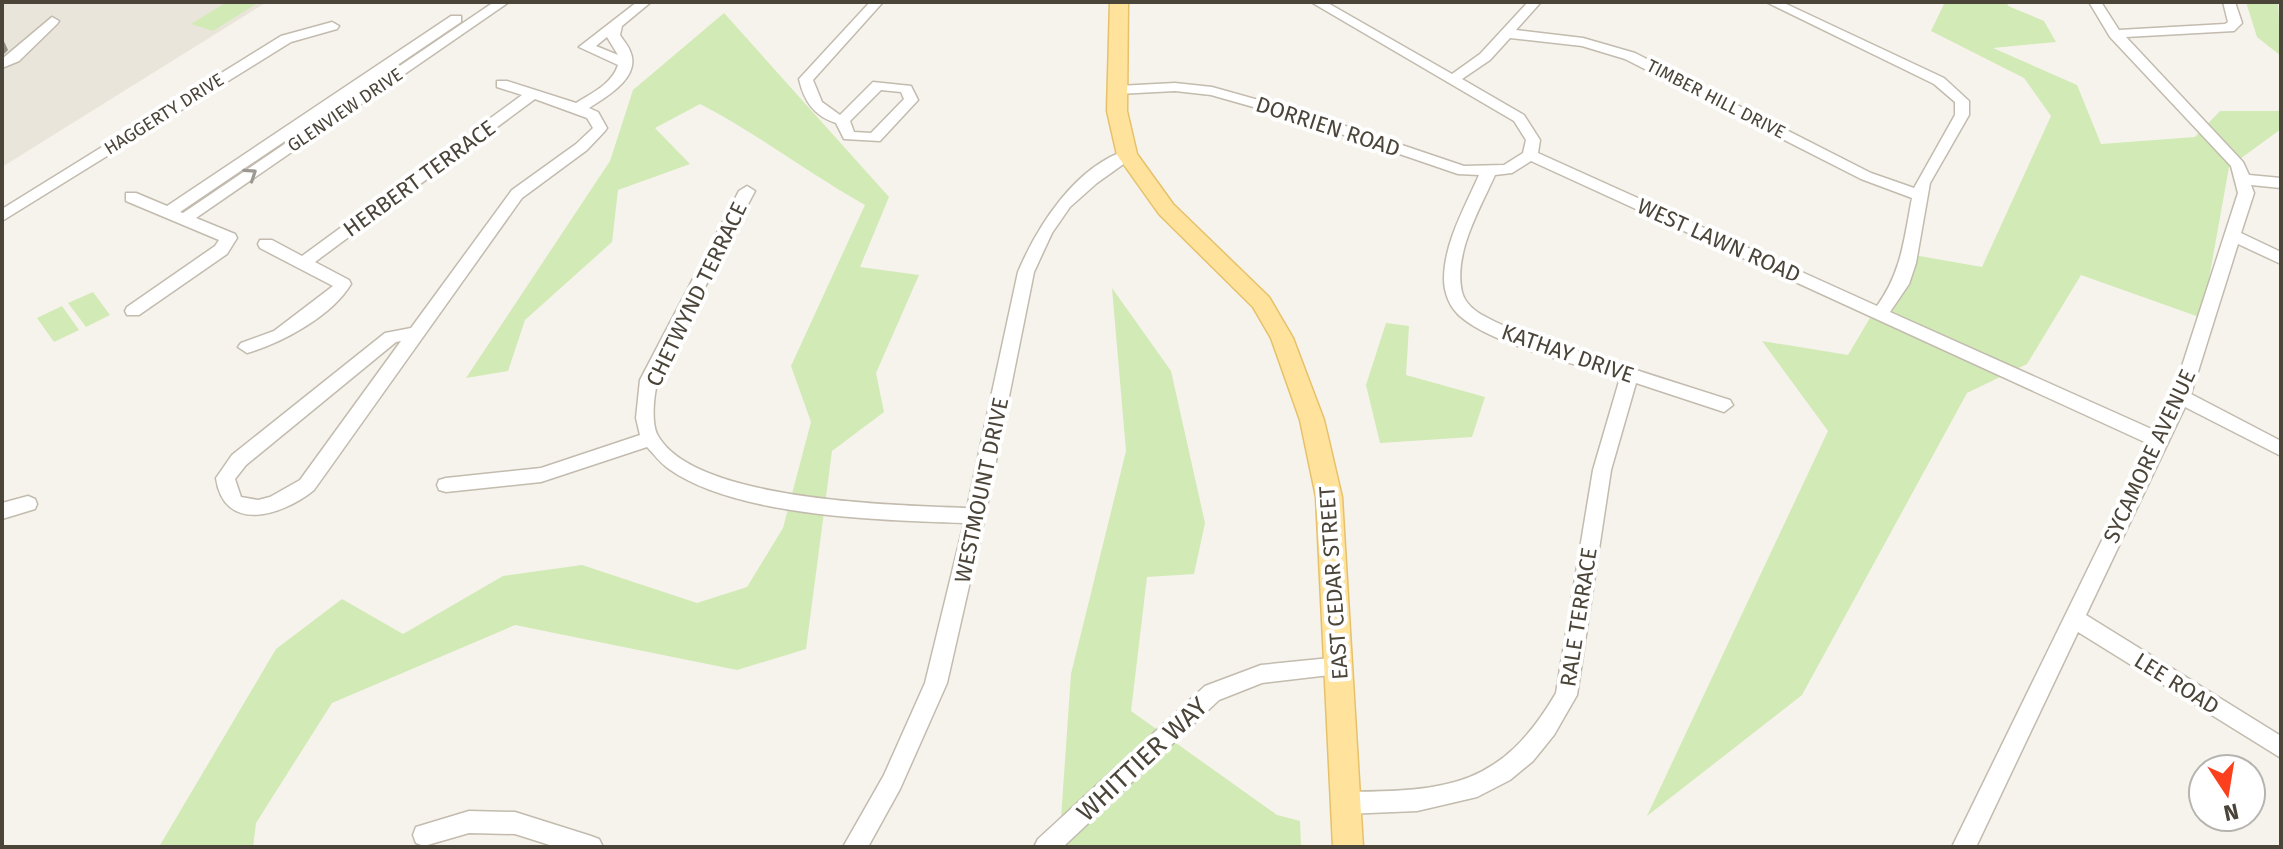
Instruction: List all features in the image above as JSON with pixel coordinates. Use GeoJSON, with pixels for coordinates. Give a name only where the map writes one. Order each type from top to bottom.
{"type":"FeatureCollection","features":[{"type":"Feature","properties":{"kind":"main road","name":"EAST CEDAR STREET"},"geometry":{"type":"LineString","coordinates":[[1119,2],[1120,136],[1127,155],[1166,209],[1261,302],[1282,338],[1312,420],[1329,497],[1348,847]]}},
{"type":"Feature","properties":{"kind":"street","name":"GLENVIEW DRIVE"},"geometry":{"type":"LineString","coordinates":[[170,211],[482,2]]}},
{"type":"Feature","properties":{"kind":"street","name":"GLENVIEW DRIVE"},"geometry":{"type":"LineString","coordinates":[[186,218],[503,2]]}},
{"type":"Feature","properties":{"kind":"street"},"geometry":{"type":"LineString","coordinates":[[625,63],[586,47],[645,2]]}},
{"type":"Feature","properties":{"kind":"street"},"geometry":{"type":"LineString","coordinates":[[842,120],[849,136],[875,138],[909,105],[910,95],[900,87],[878,85],[852,114],[842,120],[832,118],[810,98],[806,79],[877,2]]}},
{"type":"Feature","properties":{"kind":"street"},"geometry":{"type":"LineString","coordinates":[[1317,2],[1526,124],[1533,140],[1530,155]]}},
{"type":"Feature","properties":{"kind":"street"},"geometry":{"type":"LineString","coordinates":[[1453,79],[1485,57],[1535,2]]}},
{"type":"Feature","properties":{"kind":"street"},"geometry":{"type":"LineString","coordinates":[[1772,2],[1939,81],[1959,96],[1964,107],[1932,161],[1919,195],[1908,263],[1901,284],[1880,314]]}},
{"type":"Feature","properties":{"kind":"street"},"geometry":{"type":"LineString","coordinates":[[2095,2],[2115,34],[2238,165],[2245,180],[2281,183]]}},
{"type":"Feature","properties":{"kind":"street"},"geometry":{"type":"LineString","coordinates":[[2115,34],[2229,28],[2235,23],[2229,2]]}},
{"type":"Feature","properties":{"kind":"street"},"geometry":{"type":"LineString","coordinates":[[2,64],[14,58],[52,21]]}},
{"type":"Feature","properties":{"kind":"street"},"geometry":{"type":"LineString","coordinates":[[578,108],[613,84],[623,72],[624,51],[613,35],[616,24]]}},
{"type":"Feature","properties":{"kind":"street","name":"HAGGERTY DRIVE"},"geometry":{"type":"LineString","coordinates":[[7,208],[286,39],[332,26]]}},
{"type":"Feature","properties":{"kind":"street","name":"TIMBER HILL DRIVE"},"geometry":{"type":"LineString","coordinates":[[1504,33],[1583,42],[1630,56],[1866,176],[1919,195]]}},
{"type":"Feature","properties":{"kind":"street"},"geometry":{"type":"LineString","coordinates":[[416,333],[391,337],[239,460],[225,478],[229,496],[239,504],[268,508],[297,495],[416,333],[517,194],[595,136],[600,128],[599,121],[578,108],[502,84]]}},
{"type":"Feature","properties":{"kind":"street","name":"DORRIEN ROAD"},"geometry":{"type":"LineString","coordinates":[[1118,90],[1175,87],[1212,91],[1311,119],[1456,169],[1488,173],[1517,166],[1530,155]]}},
{"type":"Feature","properties":{"kind":"street","name":"HERBERT TERRACE"},"geometry":{"type":"LineString","coordinates":[[304,262],[533,94]]}},
{"type":"Feature","properties":{"kind":"street","name":"WESTMOUNT DRIVE"},"geometry":{"type":"LineString","coordinates":[[855,847],[892,782],[936,683],[1026,272],[1039,237],[1054,213],[1081,185],[1127,155]]}},
{"type":"Feature","properties":{"kind":"street","name":"WEST LAWN ROAD"},"geometry":{"type":"LineString","coordinates":[[1530,155],[2158,440]]}},
{"type":"Feature","properties":{"kind":"street","name":"KATHAY DRIVE"},"geometry":{"type":"LineString","coordinates":[[1488,173],[1454,256],[1453,293],[1461,307],[1490,327],[1515,337],[1724,405]]}},
{"type":"Feature","properties":{"kind":"street","name":"SYCAMORE AVENUE"},"geometry":{"type":"LineString","coordinates":[[1964,847],[2181,397],[2234,236],[2246,193],[2245,180]]}},
{"type":"Feature","properties":{"kind":"street","name":"CHETWYND TERRACE"},"geometry":{"type":"LineString","coordinates":[[650,439],[646,399],[649,380],[747,191]]}},
{"type":"Feature","properties":{"kind":"street"},"geometry":{"type":"LineString","coordinates":[[131,197],[227,236],[229,241],[133,311]]}},
{"type":"Feature","properties":{"kind":"street"},"geometry":{"type":"LineString","coordinates":[[2234,236],[2281,259]]}},
{"type":"Feature","properties":{"kind":"street"},"geometry":{"type":"LineString","coordinates":[[247,347],[280,335],[341,288],[341,280],[266,244]]}},
{"type":"Feature","properties":{"kind":"street","name":"RALE TERRACE"},"geometry":{"type":"LineString","coordinates":[[1346,803],[1412,802],[1480,787],[1532,751],[1550,727],[1566,695],[1602,470],[1630,375]]}},
{"type":"Feature","properties":{"kind":"street"},"geometry":{"type":"LineString","coordinates":[[2181,397],[2281,449]]}},
{"type":"Feature","properties":{"kind":"street"},"geometry":{"type":"LineString","coordinates":[[446,485],[541,475],[650,439],[675,463],[727,486],[780,501],[840,509],[975,516]]}},
{"type":"Feature","properties":{"kind":"street"},"geometry":{"type":"LineString","coordinates":[[2,511],[28,504]]}},
{"type":"Feature","properties":{"kind":"street","name":"LEE ROAD"},"geometry":{"type":"LineString","coordinates":[[2074,618],[2281,748]]}},
{"type":"Feature","properties":{"kind":"street","name":"WHITTIER WAY"},"geometry":{"type":"LineString","coordinates":[[1046,847],[1212,693],[1261,674],[1340,666]]}},
{"type":"Feature","properties":{"kind":"street"},"geometry":{"type":"LineString","coordinates":[[424,835],[469,822],[515,823],[591,847]]}},
{"type":"Feature","properties":{"kind":"shaded area"},"geometry":{"type":"Polygon","coordinates":[[[2,2],[267,2],[2,167],[2,2]]]}},
{"type":"Feature","properties":{"kind":"green space"},"geometry":{"type":"Polygon","coordinates":[[[227,2],[259,2],[213,31],[191,24],[227,2]]]}},
{"type":"Feature","properties":{"kind":"green space"},"geometry":{"type":"Polygon","coordinates":[[[1945,2],[2007,2],[2008,6],[2044,21],[2056,42],[1993,48],[2077,85],[2101,144],[2195,137],[2220,111],[2281,111],[2281,129],[2229,167],[2202,318],[2081,275],[2027,364],[1967,393],[1802,695],[1647,816],[1828,431],[1762,341],[1848,355],[1908,254],[1982,267],[2051,116],[2024,78],[1931,31],[1945,2]]]}},
{"type":"Feature","properties":{"kind":"green space"},"geometry":{"type":"Polygon","coordinates":[[[2246,2],[2278,2],[2281,56],[2257,37],[2246,2]]]}},
{"type":"Feature","properties":{"kind":"green space"},"geometry":{"type":"Polygon","coordinates":[[[724,13],[889,197],[860,267],[919,275],[876,373],[884,412],[832,451],[806,649],[737,670],[515,625],[332,703],[256,823],[253,847],[159,847],[276,649],[342,599],[403,634],[503,576],[582,565],[697,603],[747,587],[783,528],[811,422],[791,366],[865,205],[700,104],[655,128],[690,164],[618,190],[612,242],[525,320],[508,371],[466,378],[610,161],[633,90],[724,13]]]}},
{"type":"Feature","properties":{"kind":"green space"},"geometry":{"type":"Polygon","coordinates":[[[1112,288],[1171,371],[1205,523],[1194,574],[1147,577],[1131,711],[1277,815],[1300,821],[1301,847],[1059,847],[1071,674],[1126,451],[1112,288]]]}},
{"type":"Feature","properties":{"kind":"green space"},"geometry":{"type":"Polygon","coordinates":[[[93,292],[110,315],[86,327],[68,303],[93,292]]]}},
{"type":"Feature","properties":{"kind":"green space"},"geometry":{"type":"Polygon","coordinates":[[[62,306],[79,330],[54,342],[37,318],[62,306]]]}},
{"type":"Feature","properties":{"kind":"green space"},"geometry":{"type":"Polygon","coordinates":[[[1386,323],[1409,326],[1406,375],[1485,397],[1472,437],[1380,443],[1366,385],[1386,323]]]}}]}
